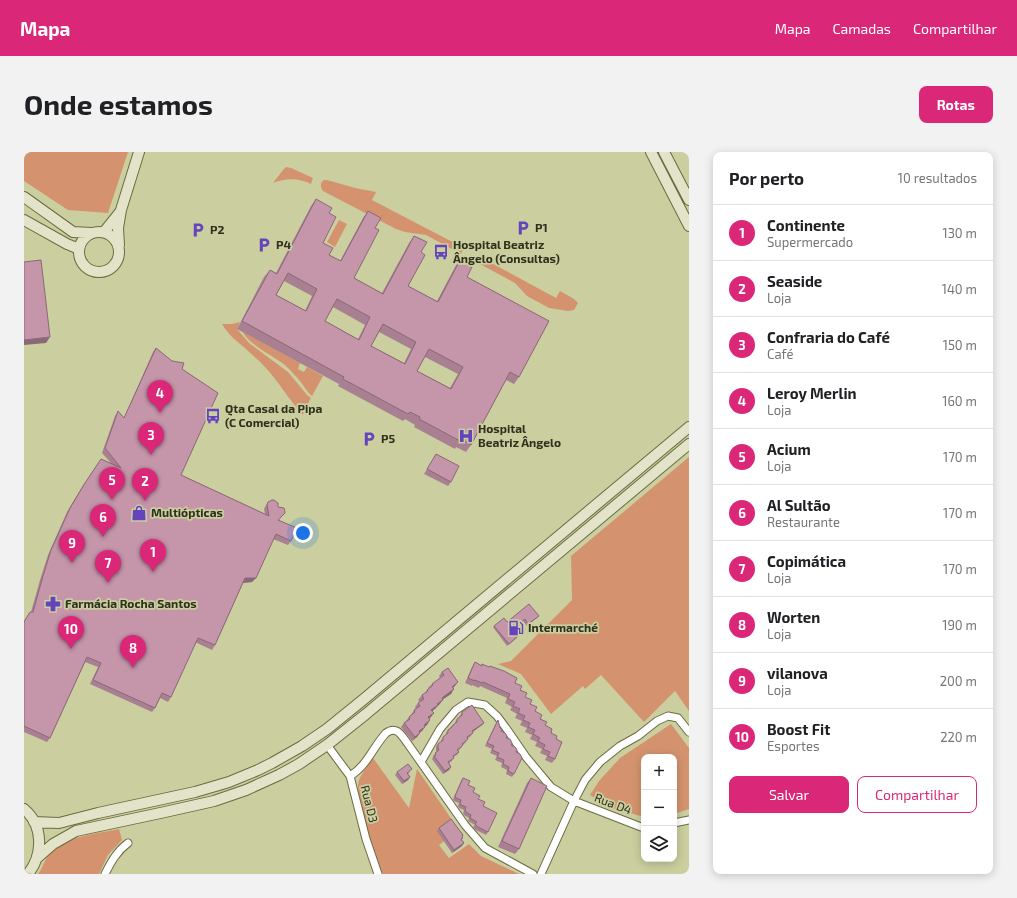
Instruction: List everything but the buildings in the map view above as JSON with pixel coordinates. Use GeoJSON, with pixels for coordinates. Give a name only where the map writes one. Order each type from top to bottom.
{"type":"FeatureCollection","features":[{"type":"Feature","properties":{"kind":"main road"},"geometry":{"type":"LineString","coordinates":[[91,233],[85,237],[81,243],[79,255],[81,261],[89,269],[95,271],[102,272],[109,270],[118,259],[118,228],[121,210],[139,152]]}},
{"type":"Feature","properties":{"kind":"main road"},"geometry":{"type":"LineString","coordinates":[[651,152],[689,226]]}},
{"type":"Feature","properties":{"kind":"main road"},"geometry":{"type":"LineString","coordinates":[[664,152],[689,200]]}},
{"type":"Feature","properties":{"kind":"main road"},"geometry":{"type":"LineString","coordinates":[[24,198],[73,232],[104,232],[116,240],[119,247]]}},
{"type":"Feature","properties":{"kind":"main road"},"geometry":{"type":"LineString","coordinates":[[104,232],[121,210]]}},
{"type":"Feature","properties":{"kind":"main road"},"geometry":{"type":"LineString","coordinates":[[24,220],[79,249]]}},
{"type":"Feature","properties":{"kind":"main road"},"geometry":{"type":"LineString","coordinates":[[34,822],[59,823],[195,792],[229,782],[258,770],[287,755],[327,729],[364,699],[689,427]]}},
{"type":"Feature","properties":{"kind":"main road"},"geometry":{"type":"LineString","coordinates":[[37,858],[53,844],[76,831],[214,801],[246,790],[299,764],[327,745],[372,710],[689,444]]}},
{"type":"Feature","properties":{"kind":"main road"},"geometry":{"type":"LineString","coordinates":[[24,809],[34,822],[38,833],[39,846],[37,858],[33,868],[28,874]]}},
{"type":"Feature","properties":{"kind":"street","name":"Rua D4"},"geometry":{"type":"LineString","coordinates":[[421,762],[440,729],[456,710],[468,702],[485,705],[498,716],[526,758],[551,787],[574,801],[641,827]]}},
{"type":"Feature","properties":{"kind":"street"},"geometry":{"type":"LineString","coordinates":[[541,874],[585,780],[600,762],[620,746],[638,736],[657,721],[668,716],[678,718],[689,732]]}},
{"type":"Feature","properties":{"kind":"street"},"geometry":{"type":"LineString","coordinates":[[350,776],[357,772],[364,764],[389,730],[398,731],[465,825],[485,848],[533,874]]}},
{"type":"Feature","properties":{"kind":"street","name":"Rua D3"},"geometry":{"type":"LineString","coordinates":[[327,745],[350,776],[366,839],[378,874]]}},
{"type":"Feature","properties":{"kind":"street"},"geometry":{"type":"LineString","coordinates":[[677,822],[689,820]]}},
{"type":"Feature","properties":{"kind":"street"},"geometry":{"type":"LineString","coordinates":[[105,874],[118,851],[128,843]]}},
{"type":"Feature","properties":{"kind":"shaded area"},"geometry":{"type":"Polygon","coordinates":[[[24,152],[128,152],[108,213],[68,210],[24,181],[24,152]]]}},
{"type":"Feature","properties":{"kind":"shaded area"},"geometry":{"type":"Polygon","coordinates":[[[286,167],[313,178],[311,184],[292,179],[273,183],[286,167]]]}},
{"type":"Feature","properties":{"kind":"shaded area"},"geometry":{"type":"Polygon","coordinates":[[[324,180],[376,192],[372,200],[464,248],[461,254],[426,235],[396,229],[323,191],[321,185],[324,180]]]}},
{"type":"Feature","properties":{"kind":"shaded area"},"geometry":{"type":"Polygon","coordinates":[[[339,220],[347,224],[335,247],[327,242],[339,220]]]}},
{"type":"Feature","properties":{"kind":"shaded area"},"geometry":{"type":"Polygon","coordinates":[[[484,259],[556,298],[560,291],[578,303],[574,310],[568,311],[549,308],[527,296],[515,283],[480,264],[484,259]]]}},
{"type":"Feature","properties":{"kind":"shaded area"},"geometry":{"type":"Polygon","coordinates":[[[240,322],[237,329],[249,343],[288,372],[311,398],[303,415],[265,367],[230,335],[222,324],[240,322]]]}},
{"type":"Feature","properties":{"kind":"shaded area"},"geometry":{"type":"Polygon","coordinates":[[[243,332],[300,363],[298,369],[304,372],[307,367],[323,376],[312,396],[285,365],[250,341],[243,332]]]}},
{"type":"Feature","properties":{"kind":"shaded area"},"geometry":{"type":"Polygon","coordinates":[[[689,457],[689,711],[675,691],[644,722],[601,675],[585,689],[583,686],[551,714],[521,674],[498,664],[511,661],[572,600],[571,556],[689,457]]]}},
{"type":"Feature","properties":{"kind":"shaded area"},"geometry":{"type":"Polygon","coordinates":[[[671,724],[689,748],[689,809],[677,813],[677,754],[641,754],[641,816],[608,807],[590,795],[599,781],[620,758],[671,724]]]}},
{"type":"Feature","properties":{"kind":"shaded area"},"geometry":{"type":"Polygon","coordinates":[[[373,758],[409,808],[417,769],[459,830],[439,845],[449,858],[469,844],[481,856],[519,874],[383,874],[371,842],[358,791],[360,778],[373,758]]]}},
{"type":"Feature","properties":{"kind":"shaded area"},"geometry":{"type":"Polygon","coordinates":[[[119,829],[122,840],[108,855],[99,874],[38,874],[47,857],[61,844],[80,837],[119,829]]]}},
{"type":"Feature","properties":{"kind":"place","name":"P1"},"geometry":{"type":"Point","coordinates":[523,228]}},
{"type":"Feature","properties":{"kind":"place","name":"P2"},"geometry":{"type":"Point","coordinates":[198,230]}},
{"type":"Feature","properties":{"kind":"place","name":"P4"},"geometry":{"type":"Point","coordinates":[264,245]}},
{"type":"Feature","properties":{"kind":"place","name":"Hospital Beatriz Ângelo (Consultas)"},"geometry":{"type":"Point","coordinates":[441,252]}},
{"type":"Feature","properties":{"kind":"place","name":"Leroy Merlin"},"geometry":{"type":"Point","coordinates":[160,413]}},
{"type":"Feature","properties":{"kind":"place","name":"Qta Casal da Pipa (C Comercial)"},"geometry":{"type":"Point","coordinates":[213,416]}},
{"type":"Feature","properties":{"kind":"place","name":"Hospital Beatriz Ângelo"},"geometry":{"type":"Point","coordinates":[466,436]}},
{"type":"Feature","properties":{"kind":"place","name":"P5"},"geometry":{"type":"Point","coordinates":[369,439]}},
{"type":"Feature","properties":{"kind":"place","name":"Confraria do Café"},"geometry":{"type":"Point","coordinates":[151,455]}},
{"type":"Feature","properties":{"kind":"place","name":"Acium"},"geometry":{"type":"Point","coordinates":[112,500]}},
{"type":"Feature","properties":{"kind":"place","name":"Seaside"},"geometry":{"type":"Point","coordinates":[145,501]}},
{"type":"Feature","properties":{"kind":"place","name":"Multiópticas"},"geometry":{"type":"Point","coordinates":[139,513]}},
{"type":"Feature","properties":{"kind":"place","name":"Al Sultão"},"geometry":{"type":"Point","coordinates":[103,537]}},
{"type":"Feature","properties":{"kind":"place","name":"vilanova"},"geometry":{"type":"Point","coordinates":[72,563]}},
{"type":"Feature","properties":{"kind":"place","name":"Continente"},"geometry":{"type":"Point","coordinates":[153,572]}},
{"type":"Feature","properties":{"kind":"place","name":"Copimática"},"geometry":{"type":"Point","coordinates":[108,583]}},
{"type":"Feature","properties":{"kind":"place","name":"Farmácia Rocha Santos"},"geometry":{"type":"Point","coordinates":[53,604]}},
{"type":"Feature","properties":{"kind":"place","name":"Intermarché"},"geometry":{"type":"Point","coordinates":[516,628]}},
{"type":"Feature","properties":{"kind":"place","name":"Boost Fit"},"geometry":{"type":"Point","coordinates":[71,649]}},
{"type":"Feature","properties":{"kind":"place","name":"Worten"},"geometry":{"type":"Point","coordinates":[133,668]}}]}
